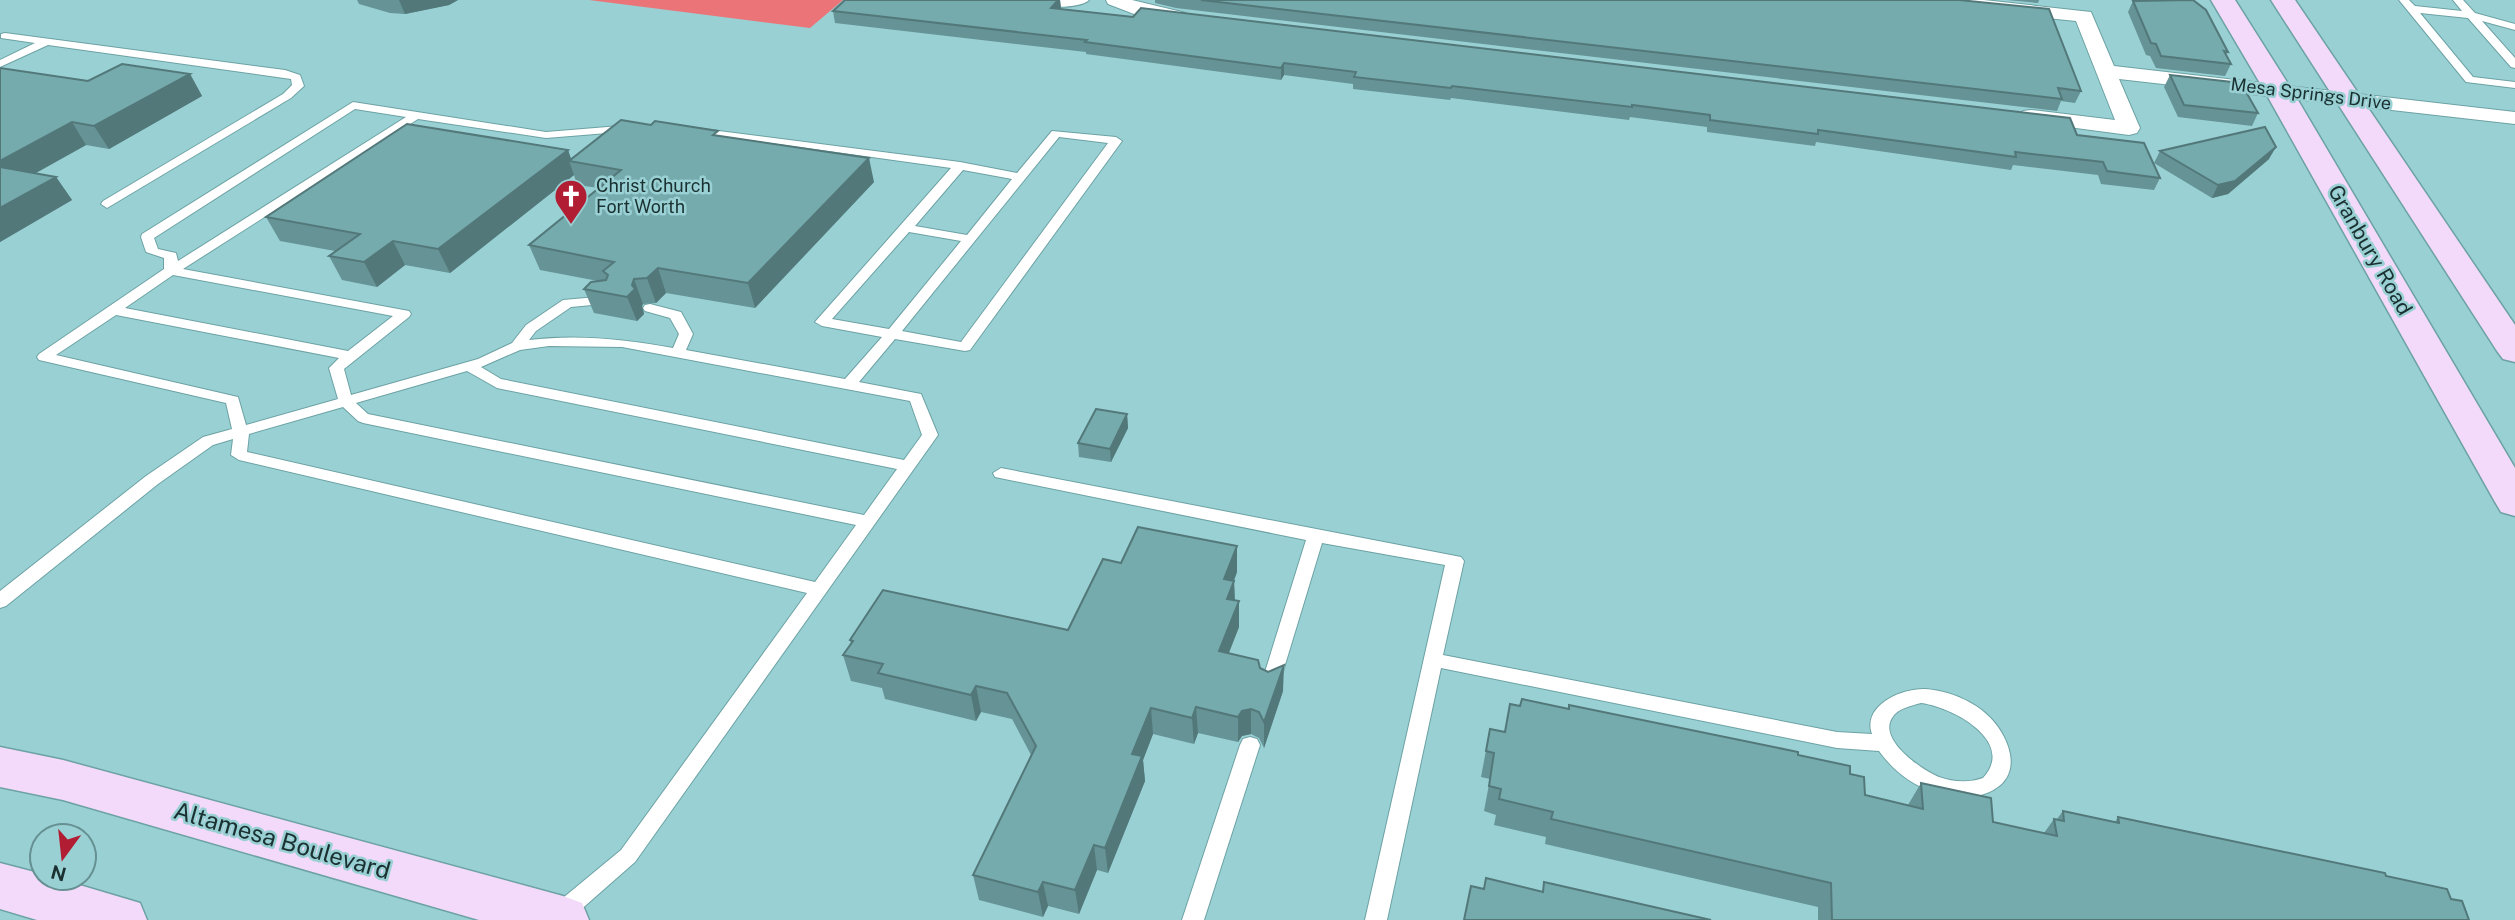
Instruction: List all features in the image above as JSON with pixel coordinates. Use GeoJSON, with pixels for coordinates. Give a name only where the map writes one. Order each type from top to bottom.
{"type":"FeatureCollection","features":[{"type":"Feature","properties":{"kind":"main road","name":"Granbury Road"},"geometry":{"type":"LineString","coordinates":[[2222,0],[2278,90],[2515,502]]}},
{"type":"Feature","properties":{"kind":"main road"},"geometry":{"type":"LineString","coordinates":[[2283,0],[2515,351]]}},
{"type":"Feature","properties":{"kind":"main road","name":"Altamesa Boulevard"},"geometry":{"type":"LineString","coordinates":[[0,766],[63,779],[557,919]]}},
{"type":"Feature","properties":{"kind":"main road"},"geometry":{"type":"LineString","coordinates":[[0,886],[121,920]]}},
{"type":"Feature","properties":{"kind":"street"},"geometry":{"type":"LineString","coordinates":[[1038,0],[1080,0]]}},
{"type":"Feature","properties":{"kind":"street"},"geometry":{"type":"LineString","coordinates":[[1115,0],[1141,10],[1203,20]]}},
{"type":"Feature","properties":{"kind":"street"},"geometry":{"type":"LineString","coordinates":[[1929,0],[2084,16],[2129,128],[2004,113]]}},
{"type":"Feature","properties":{"kind":"street","name":"Mesa Springs Drive"},"geometry":{"type":"LineString","coordinates":[[2107,71],[2515,118]]}},
{"type":"Feature","properties":{"kind":"lane"},"geometry":{"type":"LineString","coordinates":[[2458,0],[2512,59]]}},
{"type":"Feature","properties":{"kind":"lane"},"geometry":{"type":"LineString","coordinates":[[2408,4],[2471,15],[2515,27]]}},
{"type":"Feature","properties":{"kind":"lane"},"geometry":{"type":"LineString","coordinates":[[2408,4],[2470,80],[2515,85]]}},
{"type":"Feature","properties":{"kind":"lane"},"geometry":{"type":"LineString","coordinates":[[2,36],[285,73],[296,77],[298,86],[287,96],[107,204]]}},
{"type":"Feature","properties":{"kind":"lane"},"geometry":{"type":"LineString","coordinates":[[0,64],[47,41]]}},
{"type":"Feature","properties":{"kind":"lane"},"geometry":{"type":"LineString","coordinates":[[171,271],[172,256],[153,252],[147,237],[354,105],[546,135],[640,127]]}},
{"type":"Feature","properties":{"kind":"lane"},"geometry":{"type":"LineString","coordinates":[[416,115],[171,271],[44,357],[233,400],[241,434],[239,455],[821,590]]}},
{"type":"Feature","properties":{"kind":"lane"},"geometry":{"type":"LineString","coordinates":[[680,127],[960,166],[1020,177]]}},
{"type":"Feature","properties":{"kind":"lane"},"geometry":{"type":"LineString","coordinates":[[848,385],[892,334],[1056,133],[1116,141],[965,347],[892,334],[822,322],[960,166]]}},
{"type":"Feature","properties":{"kind":"lane"},"geometry":{"type":"LineString","coordinates":[[906,228],[970,239]]}},
{"type":"Feature","properties":{"kind":"lane"},"geometry":{"type":"LineString","coordinates":[[171,271],[404,314],[336,368],[346,402],[363,418],[869,522]]}},
{"type":"Feature","properties":{"kind":"lane"},"geometry":{"type":"LineString","coordinates":[[516,346],[531,328],[568,303],[608,300]]}},
{"type":"Feature","properties":{"kind":"lane"},"geometry":{"type":"LineString","coordinates":[[650,308],[676,315],[687,334],[677,354]]}},
{"type":"Feature","properties":{"kind":"lane"},"geometry":{"type":"LineString","coordinates":[[114,310],[350,356]]}},
{"type":"Feature","properties":{"kind":"lane"},"geometry":{"type":"LineString","coordinates":[[0,601],[174,464],[208,441],[241,434],[468,366],[516,346],[549,342],[622,343],[916,397],[930,435],[628,856],[557,919]]}},
{"type":"Feature","properties":{"kind":"lane"},"geometry":{"type":"LineString","coordinates":[[468,366],[497,383],[908,466]]}},
{"type":"Feature","properties":{"kind":"lane"},"geometry":{"type":"LineString","coordinates":[[1000,473],[1455,561],[1376,920]]}},
{"type":"Feature","properties":{"kind":"lane"},"geometry":{"type":"LineString","coordinates":[[1269,688],[1316,536]]}},
{"type":"Feature","properties":{"kind":"lane"},"geometry":{"type":"LineString","coordinates":[[1434,660],[1837,740],[1884,743]]}},
{"type":"Feature","properties":{"kind":"lane"},"geometry":{"type":"LineString","coordinates":[[1904,698],[1939,698],[1958,705],[1988,726],[2002,752],[2003,764],[1990,783],[1970,789],[1946,788],[1926,782],[1908,771],[1893,758],[1884,743],[1880,728],[1882,715],[1891,705],[1904,698]]}},
{"type":"Feature","properties":{"kind":"lane"},"geometry":{"type":"LineString","coordinates":[[1193,920],[1250,745]]}},
{"type":"Feature","properties":{"kind":"shaded area"},"geometry":{"type":"Polygon","coordinates":[[[589,0],[843,0],[810,28],[589,0]]]}},
{"type":"Feature","properties":{"kind":"building"},"geometry":{"type":"Polygon","coordinates":[[[845,0],[1058,0],[1051,8],[1133,17],[1141,8],[2070,118],[2077,135],[2144,143],[2160,178],[2107,171],[2103,162],[2015,152],[2016,157],[1818,130],[1818,134],[1710,120],[1710,115],[1632,105],[1354,77],[1356,72],[1284,63],[1281,68],[1085,42],[1087,40],[833,11],[845,0]]]}},
{"type":"Feature","properties":{"kind":"building"},"geometry":{"type":"Polygon","coordinates":[[[1201,0],[1959,0],[2049,9],[2081,91],[2058,88],[2062,99],[1201,0]]]}},
{"type":"Feature","properties":{"kind":"building"},"geometry":{"type":"Polygon","coordinates":[[[2193,0],[2206,10],[2228,52],[2224,51],[2231,64],[2161,56],[2156,44],[2151,43],[2133,1],[2193,0]]]}},
{"type":"Feature","properties":{"kind":"building"},"geometry":{"type":"Polygon","coordinates":[[[122,64],[190,74],[94,126],[72,122],[0,161],[0,68],[88,81],[122,64]]]}},
{"type":"Feature","properties":{"kind":"building"},"geometry":{"type":"Polygon","coordinates":[[[2170,75],[2241,83],[2258,113],[2184,105],[2170,75]]]}},
{"type":"Feature","properties":{"kind":"building"},"geometry":{"type":"Polygon","coordinates":[[[621,120],[651,125],[655,121],[718,131],[713,135],[869,158],[748,283],[658,268],[647,278],[634,279],[632,285],[635,289],[627,297],[584,289],[591,282],[606,280],[608,275],[603,271],[614,262],[529,245],[621,170],[569,161],[621,120]]]}},
{"type":"Feature","properties":{"kind":"building"},"geometry":{"type":"Polygon","coordinates":[[[407,124],[568,150],[438,249],[393,241],[364,262],[329,256],[360,234],[266,217],[407,124]]]}},
{"type":"Feature","properties":{"kind":"building"},"geometry":{"type":"Polygon","coordinates":[[[2265,127],[2276,147],[2235,181],[2218,185],[2160,151],[2265,127]]]}},
{"type":"Feature","properties":{"kind":"building"},"geometry":{"type":"Polygon","coordinates":[[[0,167],[56,177],[0,208],[0,167]]]}},
{"type":"Feature","properties":{"kind":"building"},"geometry":{"type":"Polygon","coordinates":[[[1096,409],[1127,414],[1110,449],[1078,443],[1096,409]]]}},
{"type":"Feature","properties":{"kind":"building"},"geometry":{"type":"Polygon","coordinates":[[[1138,527],[1237,546],[1224,579],[1234,581],[1227,599],[1239,601],[1219,651],[1258,660],[1260,668],[1268,672],[1284,665],[1264,722],[1259,712],[1251,709],[1242,711],[1238,717],[1196,707],[1192,718],[1151,708],[1132,754],[1142,756],[1105,848],[1094,845],[1075,890],[1043,882],[1038,892],[973,875],[1036,746],[1007,693],[976,686],[971,695],[878,673],[883,664],[843,655],[853,641],[850,640],[883,590],[1068,630],[1103,559],[1121,563],[1138,527]]]}},
{"type":"Feature","properties":{"kind":"building"},"geometry":{"type":"Polygon","coordinates":[[[1522,699],[1569,709],[1569,705],[1798,752],[1798,755],[1850,766],[1850,774],[1864,777],[1865,795],[1923,809],[1921,783],[1991,798],[1993,822],[2057,836],[2054,819],[2064,821],[2063,811],[2119,823],[2118,817],[2385,873],[2386,876],[2447,889],[2451,899],[2462,901],[2469,920],[1832,920],[1831,883],[1551,819],[1553,812],[1499,799],[1501,789],[1489,786],[1494,753],[1486,751],[1490,729],[1505,732],[1510,704],[1520,706],[1522,699]]]}},
{"type":"Feature","properties":{"kind":"building"},"geometry":{"type":"Polygon","coordinates":[[[1486,878],[1543,892],[1544,882],[1711,920],[1464,920],[1471,886],[1484,889],[1486,878]]]}},
{"type":"Feature","properties":{"kind":"place","name":"Christ Church Fort Worth"},"geometry":{"type":"Point","coordinates":[571,226]}}]}
